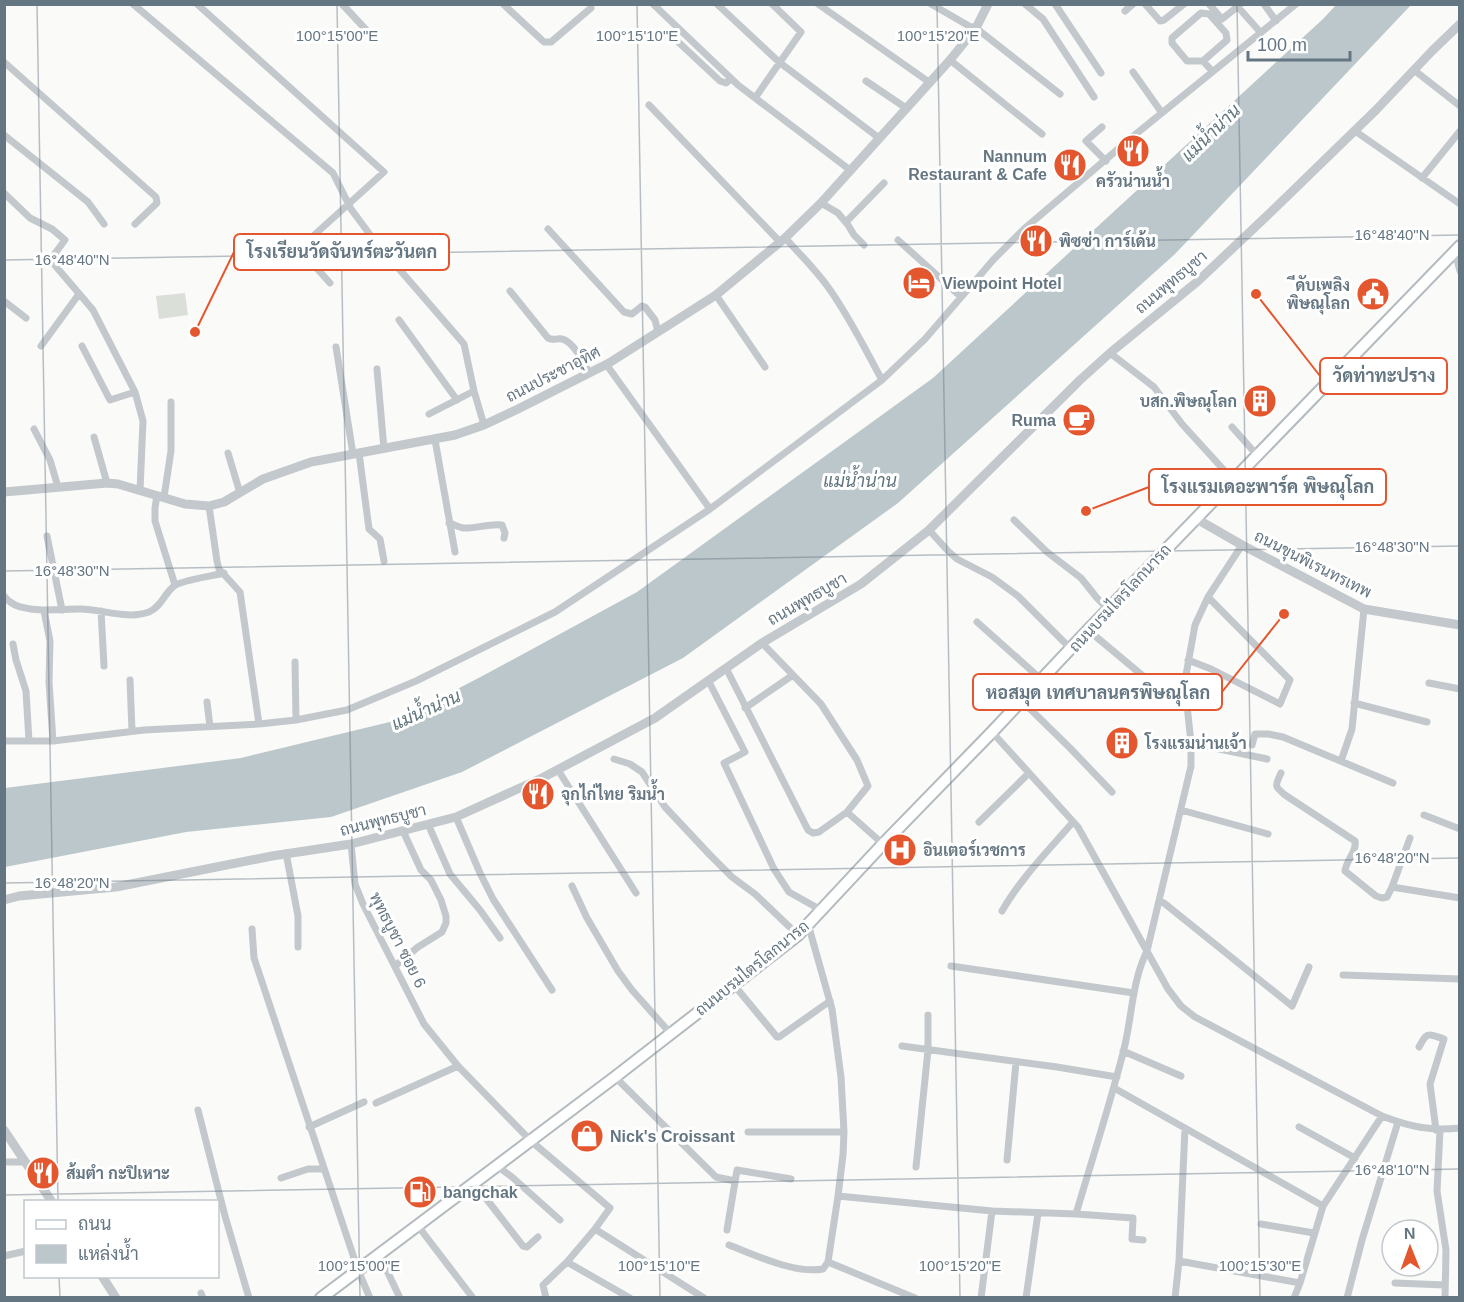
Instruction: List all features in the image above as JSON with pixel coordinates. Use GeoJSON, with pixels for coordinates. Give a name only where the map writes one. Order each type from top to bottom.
{"type":"FeatureCollection","features":[{"type":"Feature","properties":{"kind":"main road","name":"ถนนบรมไตรโลกนารถ"},"geometry":{"type":"LineString","coordinates":[[321,1298],[531,1141],[798,935],[1108,609],[1457,249]]}},
{"type":"Feature","properties":{"kind":"street"},"geometry":{"type":"LineString","coordinates":[[133,4],[333,173],[349,204],[375,240],[464,344],[484,425]]}},
{"type":"Feature","properties":{"kind":"street"},"geometry":{"type":"LineString","coordinates":[[197,4],[384,172],[301,247],[305,256],[330,283]]}},
{"type":"Feature","properties":{"kind":"street"},"geometry":{"type":"LineString","coordinates":[[342,4],[370,34]]}},
{"type":"Feature","properties":{"kind":"street"},"geometry":{"type":"LineString","coordinates":[[503,4],[544,42],[551,42],[592,6]]}},
{"type":"Feature","properties":{"kind":"street"},"geometry":{"type":"LineString","coordinates":[[653,4],[730,79],[850,170]]}},
{"type":"Feature","properties":{"kind":"street"},"geometry":{"type":"LineString","coordinates":[[717,4],[779,62],[879,138]]}},
{"type":"Feature","properties":{"kind":"street"},"geometry":{"type":"LineString","coordinates":[[755,98],[801,32],[772,4]]}},
{"type":"Feature","properties":{"kind":"street"},"geometry":{"type":"LineString","coordinates":[[818,4],[928,82]]}},
{"type":"Feature","properties":{"kind":"street"},"geometry":{"type":"LineString","coordinates":[[932,4],[976,28],[1060,94]]}},
{"type":"Feature","properties":{"kind":"street","name":"ถนนประชาอุทิศ"},"geometry":{"type":"LineString","coordinates":[[4,492],[107,483],[118,484],[186,504],[209,506],[224,502],[263,479],[311,462],[435,440],[484,425],[589,373],[716,295],[782,240],[821,203],[950,60],[976,28],[988,4]]}},
{"type":"Feature","properties":{"kind":"street"},"geometry":{"type":"LineString","coordinates":[[1025,4],[1043,19],[1094,97]]}},
{"type":"Feature","properties":{"kind":"street"},"geometry":{"type":"LineString","coordinates":[[1055,4],[1101,73]]}},
{"type":"Feature","properties":{"kind":"street"},"geometry":{"type":"LineString","coordinates":[[1125,11],[1133,4]]}},
{"type":"Feature","properties":{"kind":"street"},"geometry":{"type":"LineString","coordinates":[[1145,4],[1160,21],[1164,21],[1185,4]]}},
{"type":"Feature","properties":{"kind":"street"},"geometry":{"type":"LineString","coordinates":[[1209,4],[1222,19],[1240,6],[1261,33]]}},
{"type":"Feature","properties":{"kind":"street"},"geometry":{"type":"LineString","coordinates":[[1264,4],[1276,21]]}},
{"type":"Feature","properties":{"kind":"street"},"geometry":{"type":"LineString","coordinates":[[4,741],[53,741],[132,731],[259,724],[296,720],[347,710],[416,681],[555,612],[710,509],[882,380],[926,339],[994,259],[1024,230],[1212,71],[1296,4]]}},
{"type":"Feature","properties":{"kind":"street"},"geometry":{"type":"LineString","coordinates":[[1203,61],[1227,40],[1226,33],[1209,14],[1201,13],[1172,38],[1172,44],[1187,61],[1203,61],[1212,71]]}},
{"type":"Feature","properties":{"kind":"street","name":"ถนนพุทธบูชา"},"geometry":{"type":"LineString","coordinates":[[4,900],[19,896],[116,887],[286,853],[351,844],[456,817],[558,770],[655,718],[762,642],[861,584],[929,530],[1080,380],[1198,281],[1355,131],[1460,24]]}},
{"type":"Feature","properties":{"kind":"street"},"geometry":{"type":"LineString","coordinates":[[674,38],[720,81],[726,83],[730,79]]}},
{"type":"Feature","properties":{"kind":"street"},"geometry":{"type":"LineString","coordinates":[[950,60],[1042,134]]}},
{"type":"Feature","properties":{"kind":"street"},"geometry":{"type":"LineString","coordinates":[[4,62],[156,197],[157,203],[135,224]]}},
{"type":"Feature","properties":{"kind":"street"},"geometry":{"type":"LineString","coordinates":[[1414,70],[1460,106]]}},
{"type":"Feature","properties":{"kind":"street"},"geometry":{"type":"LineString","coordinates":[[1133,72],[1162,113]]}},
{"type":"Feature","properties":{"kind":"street"},"geometry":{"type":"LineString","coordinates":[[866,81],[906,108]]}},
{"type":"Feature","properties":{"kind":"street"},"geometry":{"type":"LineString","coordinates":[[649,105],[782,240],[810,265],[829,289],[882,380]]}},
{"type":"Feature","properties":{"kind":"street"},"geometry":{"type":"LineString","coordinates":[[1102,127],[1086,141],[1106,161]]}},
{"type":"Feature","properties":{"kind":"street"},"geometry":{"type":"LineString","coordinates":[[1355,131],[1460,204]]}},
{"type":"Feature","properties":{"kind":"street"},"geometry":{"type":"LineString","coordinates":[[1422,178],[1460,131]]}},
{"type":"Feature","properties":{"kind":"street"},"geometry":{"type":"LineString","coordinates":[[4,135],[87,202],[104,224]]}},
{"type":"Feature","properties":{"kind":"street"},"geometry":{"type":"LineString","coordinates":[[4,147],[11,141]]}},
{"type":"Feature","properties":{"kind":"street"},"geometry":{"type":"LineString","coordinates":[[846,222],[884,183]]}},
{"type":"Feature","properties":{"kind":"street"},"geometry":{"type":"LineString","coordinates":[[4,193],[30,218],[52,229],[65,240],[53,256],[53,263],[93,310],[135,392],[143,421],[140,490]]}},
{"type":"Feature","properties":{"kind":"street"},"geometry":{"type":"LineString","coordinates":[[821,203],[838,213],[864,245]]}},
{"type":"Feature","properties":{"kind":"street"},"geometry":{"type":"LineString","coordinates":[[548,229],[624,312],[632,314],[642,306],[645,307],[655,320],[658,332]]}},
{"type":"Feature","properties":{"kind":"street"},"geometry":{"type":"LineString","coordinates":[[898,240],[961,297]]}},
{"type":"Feature","properties":{"kind":"street"},"geometry":{"type":"LineString","coordinates":[[1457,249],[1460,271]]}},
{"type":"Feature","properties":{"kind":"street"},"geometry":{"type":"LineString","coordinates":[[510,291],[548,338],[564,340],[568,343],[589,373]]}},
{"type":"Feature","properties":{"kind":"street"},"geometry":{"type":"LineString","coordinates":[[41,346],[79,294]]}},
{"type":"Feature","properties":{"kind":"street"},"geometry":{"type":"LineString","coordinates":[[716,295],[765,367]]}},
{"type":"Feature","properties":{"kind":"street"},"geometry":{"type":"LineString","coordinates":[[4,301],[26,318]]}},
{"type":"Feature","properties":{"kind":"street"},"geometry":{"type":"LineString","coordinates":[[399,320],[457,400]]}},
{"type":"Feature","properties":{"kind":"street"},"geometry":{"type":"LineString","coordinates":[[82,346],[110,400],[135,392]]}},
{"type":"Feature","properties":{"kind":"street"},"geometry":{"type":"LineString","coordinates":[[336,346],[369,529],[380,539],[384,561]]}},
{"type":"Feature","properties":{"kind":"street"},"geometry":{"type":"LineString","coordinates":[[1110,353],[1154,387],[1182,424],[1233,480]]}},
{"type":"Feature","properties":{"kind":"street"},"geometry":{"type":"LineString","coordinates":[[606,364],[710,509]]}},
{"type":"Feature","properties":{"kind":"street"},"geometry":{"type":"LineString","coordinates":[[377,369],[384,448]]}},
{"type":"Feature","properties":{"kind":"street"},"geometry":{"type":"LineString","coordinates":[[429,414],[474,391]]}},
{"type":"Feature","properties":{"kind":"street"},"geometry":{"type":"LineString","coordinates":[[171,402],[171,452],[155,508],[155,521],[176,585]]}},
{"type":"Feature","properties":{"kind":"street"},"geometry":{"type":"LineString","coordinates":[[1232,427],[1257,455]]}},
{"type":"Feature","properties":{"kind":"street"},"geometry":{"type":"LineString","coordinates":[[34,429],[50,460],[58,487]]}},
{"type":"Feature","properties":{"kind":"street"},"geometry":{"type":"LineString","coordinates":[[94,437],[107,483]]}},
{"type":"Feature","properties":{"kind":"street"},"geometry":{"type":"LineString","coordinates":[[435,440],[455,552]]}},
{"type":"Feature","properties":{"kind":"street"},"geometry":{"type":"LineString","coordinates":[[228,453],[240,493]]}},
{"type":"Feature","properties":{"kind":"street"},"geometry":{"type":"LineString","coordinates":[[209,506],[219,569],[240,592],[259,724]]}},
{"type":"Feature","properties":{"kind":"street","name":"ถนนขุนพิเรนทรเทพ"},"geometry":{"type":"LineString","coordinates":[[1196,518],[1242,545],[1364,609],[1460,625]]}},
{"type":"Feature","properties":{"kind":"street"},"geometry":{"type":"LineString","coordinates":[[1014,520],[1047,552],[1081,578],[1108,609]]}},
{"type":"Feature","properties":{"kind":"street"},"geometry":{"type":"LineString","coordinates":[[449,523],[462,528],[502,525],[504,538]]}},
{"type":"Feature","properties":{"kind":"street"},"geometry":{"type":"LineString","coordinates":[[929,530],[957,559],[992,577],[1018,596],[1071,649]]}},
{"type":"Feature","properties":{"kind":"street"},"geometry":{"type":"LineString","coordinates":[[47,536],[62,610]]}},
{"type":"Feature","properties":{"kind":"street"},"geometry":{"type":"LineString","coordinates":[[1076,1214],[1117,1077],[1134,993],[1160,901],[1191,766],[1186,675],[1195,625],[1208,597],[1242,545]]}},
{"type":"Feature","properties":{"kind":"street"},"geometry":{"type":"LineString","coordinates":[[4,596],[15,605],[44,611],[79,609],[140,615],[158,607],[176,585],[224,573]]}},
{"type":"Feature","properties":{"kind":"street"},"geometry":{"type":"LineString","coordinates":[[1188,660],[1211,669],[1280,704],[1290,680],[1208,597]]}},
{"type":"Feature","properties":{"kind":"street"},"geometry":{"type":"LineString","coordinates":[[1341,761],[1352,729],[1364,609]]}},
{"type":"Feature","properties":{"kind":"street"},"geometry":{"type":"LineString","coordinates":[[44,611],[50,641],[53,741]]}},
{"type":"Feature","properties":{"kind":"street"},"geometry":{"type":"LineString","coordinates":[[101,611],[104,666]]}},
{"type":"Feature","properties":{"kind":"street"},"geometry":{"type":"LineString","coordinates":[[977,622],[1042,680]]}},
{"type":"Feature","properties":{"kind":"street"},"geometry":{"type":"LineString","coordinates":[[1088,630],[1167,696],[1187,705]]}},
{"type":"Feature","properties":{"kind":"street"},"geometry":{"type":"LineString","coordinates":[[726,668],[808,830],[813,833],[819,832],[847,812],[868,786],[857,760],[821,704],[762,642]]}},
{"type":"Feature","properties":{"kind":"street"},"geometry":{"type":"LineString","coordinates":[[13,644],[26,691],[29,741]]}},
{"type":"Feature","properties":{"kind":"street"},"geometry":{"type":"LineString","coordinates":[[295,662],[296,720]]}},
{"type":"Feature","properties":{"kind":"street"},"geometry":{"type":"LineString","coordinates":[[745,708],[793,675]]}},
{"type":"Feature","properties":{"kind":"street"},"geometry":{"type":"LineString","coordinates":[[130,680],[132,731]]}},
{"type":"Feature","properties":{"kind":"street"},"geometry":{"type":"LineString","coordinates":[[708,681],[746,752],[724,763],[774,869],[789,892],[821,910]]}},
{"type":"Feature","properties":{"kind":"street"},"geometry":{"type":"LineString","coordinates":[[1429,684],[1460,689]]}},
{"type":"Feature","properties":{"kind":"street"},"geometry":{"type":"LineString","coordinates":[[1022,701],[1112,792]]}},
{"type":"Feature","properties":{"kind":"street"},"geometry":{"type":"LineString","coordinates":[[207,702],[210,727]]}},
{"type":"Feature","properties":{"kind":"street"},"geometry":{"type":"LineString","coordinates":[[1354,703],[1427,722]]}},
{"type":"Feature","properties":{"kind":"street"},"geometry":{"type":"LineString","coordinates":[[992,732],[1078,827],[1168,989],[1181,1006],[1195,1017],[1382,1116],[1414,1127],[1438,1130],[1460,1128]]}},
{"type":"Feature","properties":{"kind":"street"},"geometry":{"type":"LineString","coordinates":[[1252,745],[1255,734],[1275,735],[1300,743],[1393,783]]}},
{"type":"Feature","properties":{"kind":"street"},"geometry":{"type":"LineString","coordinates":[[1191,743],[1267,759]]}},
{"type":"Feature","properties":{"kind":"street"},"geometry":{"type":"LineString","coordinates":[[614,759],[630,764],[642,772],[665,807],[710,855],[798,935]]}},
{"type":"Feature","properties":{"kind":"street"},"geometry":{"type":"LineString","coordinates":[[558,770],[636,893]]}},
{"type":"Feature","properties":{"kind":"street"},"geometry":{"type":"LineString","coordinates":[[979,822],[1029,773]]}},
{"type":"Feature","properties":{"kind":"street"},"geometry":{"type":"LineString","coordinates":[[1281,773],[1276,784],[1277,788],[1355,841],[1345,871],[1376,896],[1387,897],[1410,838]]}},
{"type":"Feature","properties":{"kind":"street"},"geometry":{"type":"LineString","coordinates":[[1181,810],[1268,834]]}},
{"type":"Feature","properties":{"kind":"street"},"geometry":{"type":"LineString","coordinates":[[847,812],[883,844]]}},
{"type":"Feature","properties":{"kind":"street"},"geometry":{"type":"LineString","coordinates":[[1424,815],[1460,828]]}},
{"type":"Feature","properties":{"kind":"street"},"geometry":{"type":"LineString","coordinates":[[456,817],[493,899],[552,990]]}},
{"type":"Feature","properties":{"kind":"street"},"geometry":{"type":"LineString","coordinates":[[1002,911],[1034,867],[1074,822]]}},
{"type":"Feature","properties":{"kind":"street"},"geometry":{"type":"LineString","coordinates":[[428,824],[450,874],[500,938]]}},
{"type":"Feature","properties":{"kind":"street"},"geometry":{"type":"LineString","coordinates":[[395,966],[418,947],[442,932],[446,923],[441,900],[431,880],[422,870],[403,831]]}},
{"type":"Feature","properties":{"kind":"street","name":"พุทธบูชา ซอย 6"},"geometry":{"type":"LineString","coordinates":[[351,844],[355,884],[363,904],[424,1024],[459,1066],[531,1141],[610,1208],[595,1229]]}},
{"type":"Feature","properties":{"kind":"street"},"geometry":{"type":"LineString","coordinates":[[286,853],[298,916],[298,946]]}},
{"type":"Feature","properties":{"kind":"street"},"geometry":{"type":"LineString","coordinates":[[572,886],[587,918],[618,971],[671,1034]]}},
{"type":"Feature","properties":{"kind":"street"},"geometry":{"type":"LineString","coordinates":[[1392,887],[1460,898]]}},
{"type":"Feature","properties":{"kind":"street"},"geometry":{"type":"LineString","coordinates":[[1160,901],[1292,1006],[1309,967]]}},
{"type":"Feature","properties":{"kind":"street"},"geometry":{"type":"LineString","coordinates":[[729,1245],[782,1265],[818,1270],[823,1269],[828,1262],[843,1155],[841,1077],[830,1001],[808,924]]}},
{"type":"Feature","properties":{"kind":"street"},"geometry":{"type":"LineString","coordinates":[[252,929],[254,958],[358,1270],[370,1298]]}},
{"type":"Feature","properties":{"kind":"street"},"geometry":{"type":"LineString","coordinates":[[951,966],[1134,993]]}},
{"type":"Feature","properties":{"kind":"street"},"geometry":{"type":"LineString","coordinates":[[1343,975],[1460,979]]}},
{"type":"Feature","properties":{"kind":"street"},"geometry":{"type":"LineString","coordinates":[[734,985],[777,1037],[830,1001]]}},
{"type":"Feature","properties":{"kind":"street"},"geometry":{"type":"LineString","coordinates":[[916,1167],[928,1050],[928,1015]]}},
{"type":"Feature","properties":{"kind":"street"},"geometry":{"type":"LineString","coordinates":[[1419,1047],[1427,1034],[1443,1039],[1430,1084],[1438,1130],[1437,1191],[1446,1250],[1445,1298]]}},
{"type":"Feature","properties":{"kind":"street"},"geometry":{"type":"LineString","coordinates":[[902,1046],[1117,1077]]}},
{"type":"Feature","properties":{"kind":"street"},"geometry":{"type":"LineString","coordinates":[[1123,1051],[1181,1076]]}},
{"type":"Feature","properties":{"kind":"street"},"geometry":{"type":"LineString","coordinates":[[1007,1160],[1016,1062]]}},
{"type":"Feature","properties":{"kind":"street"},"geometry":{"type":"LineString","coordinates":[[376,1103],[459,1066]]}},
{"type":"Feature","properties":{"kind":"street"},"geometry":{"type":"LineString","coordinates":[[615,1077],[716,1177],[735,1181]]}},
{"type":"Feature","properties":{"kind":"street"},"geometry":{"type":"LineString","coordinates":[[1114,1088],[1323,1206]]}},
{"type":"Feature","properties":{"kind":"street"},"geometry":{"type":"LineString","coordinates":[[309,1126],[364,1102]]}},
{"type":"Feature","properties":{"kind":"street"},"geometry":{"type":"LineString","coordinates":[[198,1110],[249,1298]]}},
{"type":"Feature","properties":{"kind":"street"},"geometry":{"type":"LineString","coordinates":[[1294,1298],[1323,1206],[1382,1116]]}},
{"type":"Feature","properties":{"kind":"street"},"geometry":{"type":"LineString","coordinates":[[1347,1298],[1398,1122]]}},
{"type":"Feature","properties":{"kind":"street"},"geometry":{"type":"LineString","coordinates":[[1299,1127],[1355,1158]]}},
{"type":"Feature","properties":{"kind":"street"},"geometry":{"type":"LineString","coordinates":[[1175,1298],[1179,1261],[1185,1128]]}},
{"type":"Feature","properties":{"kind":"street"},"geometry":{"type":"LineString","coordinates":[[4,1130],[51,1200]]}},
{"type":"Feature","properties":{"kind":"street"},"geometry":{"type":"LineString","coordinates":[[748,1132],[844,1132]]}},
{"type":"Feature","properties":{"kind":"street"},"geometry":{"type":"LineString","coordinates":[[4,1162],[26,1162]]}},
{"type":"Feature","properties":{"kind":"street"},"geometry":{"type":"LineString","coordinates":[[497,1166],[560,1220]]}},
{"type":"Feature","properties":{"kind":"street"},"geometry":{"type":"LineString","coordinates":[[281,1178],[308,1168],[324,1169]]}},
{"type":"Feature","properties":{"kind":"street"},"geometry":{"type":"LineString","coordinates":[[727,1230],[736,1170],[791,1179]]}},
{"type":"Feature","properties":{"kind":"street"},"geometry":{"type":"LineString","coordinates":[[474,1184],[523,1246],[526,1247],[538,1237]]}},
{"type":"Feature","properties":{"kind":"street"},"geometry":{"type":"LineString","coordinates":[[838,1196],[992,1211],[1133,1218],[1132,1239],[1143,1240]]}},
{"type":"Feature","properties":{"kind":"street"},"geometry":{"type":"LineString","coordinates":[[981,1298],[992,1211]]}},
{"type":"Feature","properties":{"kind":"street"},"geometry":{"type":"LineString","coordinates":[[1026,1298],[1038,1213]]}},
{"type":"Feature","properties":{"kind":"street"},"geometry":{"type":"LineString","coordinates":[[1261,1224],[1314,1233]]}},
{"type":"Feature","properties":{"kind":"street"},"geometry":{"type":"LineString","coordinates":[[418,1226],[474,1298]]}},
{"type":"Feature","properties":{"kind":"street"},"geometry":{"type":"LineString","coordinates":[[546,1298],[543,1285],[567,1262],[595,1229],[704,1298]]}},
{"type":"Feature","properties":{"kind":"street"},"geometry":{"type":"LineString","coordinates":[[4,1256],[24,1251]]}},
{"type":"Feature","properties":{"kind":"street"},"geometry":{"type":"LineString","coordinates":[[379,1254],[400,1298]]}},
{"type":"Feature","properties":{"kind":"street"},"geometry":{"type":"LineString","coordinates":[[1179,1261],[1300,1283]]}},
{"type":"Feature","properties":{"kind":"street"},"geometry":{"type":"LineString","coordinates":[[567,1262],[630,1298]]}},
{"type":"Feature","properties":{"kind":"street"},"geometry":{"type":"LineString","coordinates":[[828,1262],[915,1298]]}},
{"type":"Feature","properties":{"kind":"street"},"geometry":{"type":"LineString","coordinates":[[103,1278],[116,1298]]}},
{"type":"Feature","properties":{"kind":"street"},"geometry":{"type":"LineString","coordinates":[[1395,1283],[1445,1285]]}},
{"type":"Feature","properties":{"kind":"shaded area"},"geometry":{"type":"Polygon","coordinates":[[[185,293],[188,315],[159,319],[156,296],[185,293]]]}},
{"type":"Feature","properties":{"kind":"water","name":"แม่น้ำน่าน"},"geometry":{"type":"Polygon","coordinates":[[[1336,5],[1411,5],[1175,254],[898,503],[683,658],[462,772],[331,817],[186,832],[5,867],[5,788],[241,758],[398,720],[637,592],[933,378],[1336,5]]]}},
{"type":"Feature","properties":{"kind":"place","name":"ครัวน่านน้ำ"},"geometry":{"type":"Point","coordinates":[1133,151]}},
{"type":"Feature","properties":{"kind":"place","name":"Nannum Restaurant & Cafe"},"geometry":{"type":"Point","coordinates":[1070,165]}},
{"type":"Feature","properties":{"kind":"place","name":"พิซซ่า การ์เด้น"},"geometry":{"type":"Point","coordinates":[1036,241]}},
{"type":"Feature","properties":{"kind":"place","name":"Viewpoint Hotel"},"geometry":{"type":"Point","coordinates":[919,283]}},
{"type":"Feature","properties":{"kind":"place","name":"วัดท่าทะปราง"},"geometry":{"type":"Point","coordinates":[1256,294]}},
{"type":"Feature","properties":{"kind":"place","name":"ีดับเพลิง พิษณุโลก"},"geometry":{"type":"Point","coordinates":[1373,294]}},
{"type":"Feature","properties":{"kind":"place","name":"โรงเรียนวัดจันทร์ตะวันตก"},"geometry":{"type":"Point","coordinates":[195,332]}},
{"type":"Feature","properties":{"kind":"place","name":"บสก.พิษณุโลก"},"geometry":{"type":"Point","coordinates":[1260,401]}},
{"type":"Feature","properties":{"kind":"place","name":"Ruma"},"geometry":{"type":"Point","coordinates":[1079,420]}},
{"type":"Feature","properties":{"kind":"place","name":"โรงแรมเดอะพาร์ค พิษณุโลก"},"geometry":{"type":"Point","coordinates":[1086,511]}},
{"type":"Feature","properties":{"kind":"place","name":"หอสมุด เทศบาลนครพิษณุโลก"},"geometry":{"type":"Point","coordinates":[1284,614]}},
{"type":"Feature","properties":{"kind":"place","name":"โรงแรมน่านเจ้า"},"geometry":{"type":"Point","coordinates":[1122,743]}},
{"type":"Feature","properties":{"kind":"place","name":"จุกไก่ไทย ริมน้ำ"},"geometry":{"type":"Point","coordinates":[538,794]}},
{"type":"Feature","properties":{"kind":"place","name":"อินเตอร์เวชการ"},"geometry":{"type":"Point","coordinates":[900,850]}},
{"type":"Feature","properties":{"kind":"place","name":"Nick's Croissant"},"geometry":{"type":"Point","coordinates":[587,1136]}},
{"type":"Feature","properties":{"kind":"place","name":"ส้มตำ กะปิเหาะ"},"geometry":{"type":"Point","coordinates":[43,1173]}},
{"type":"Feature","properties":{"kind":"place","name":"bangchak"},"geometry":{"type":"Point","coordinates":[420,1192]}}]}
